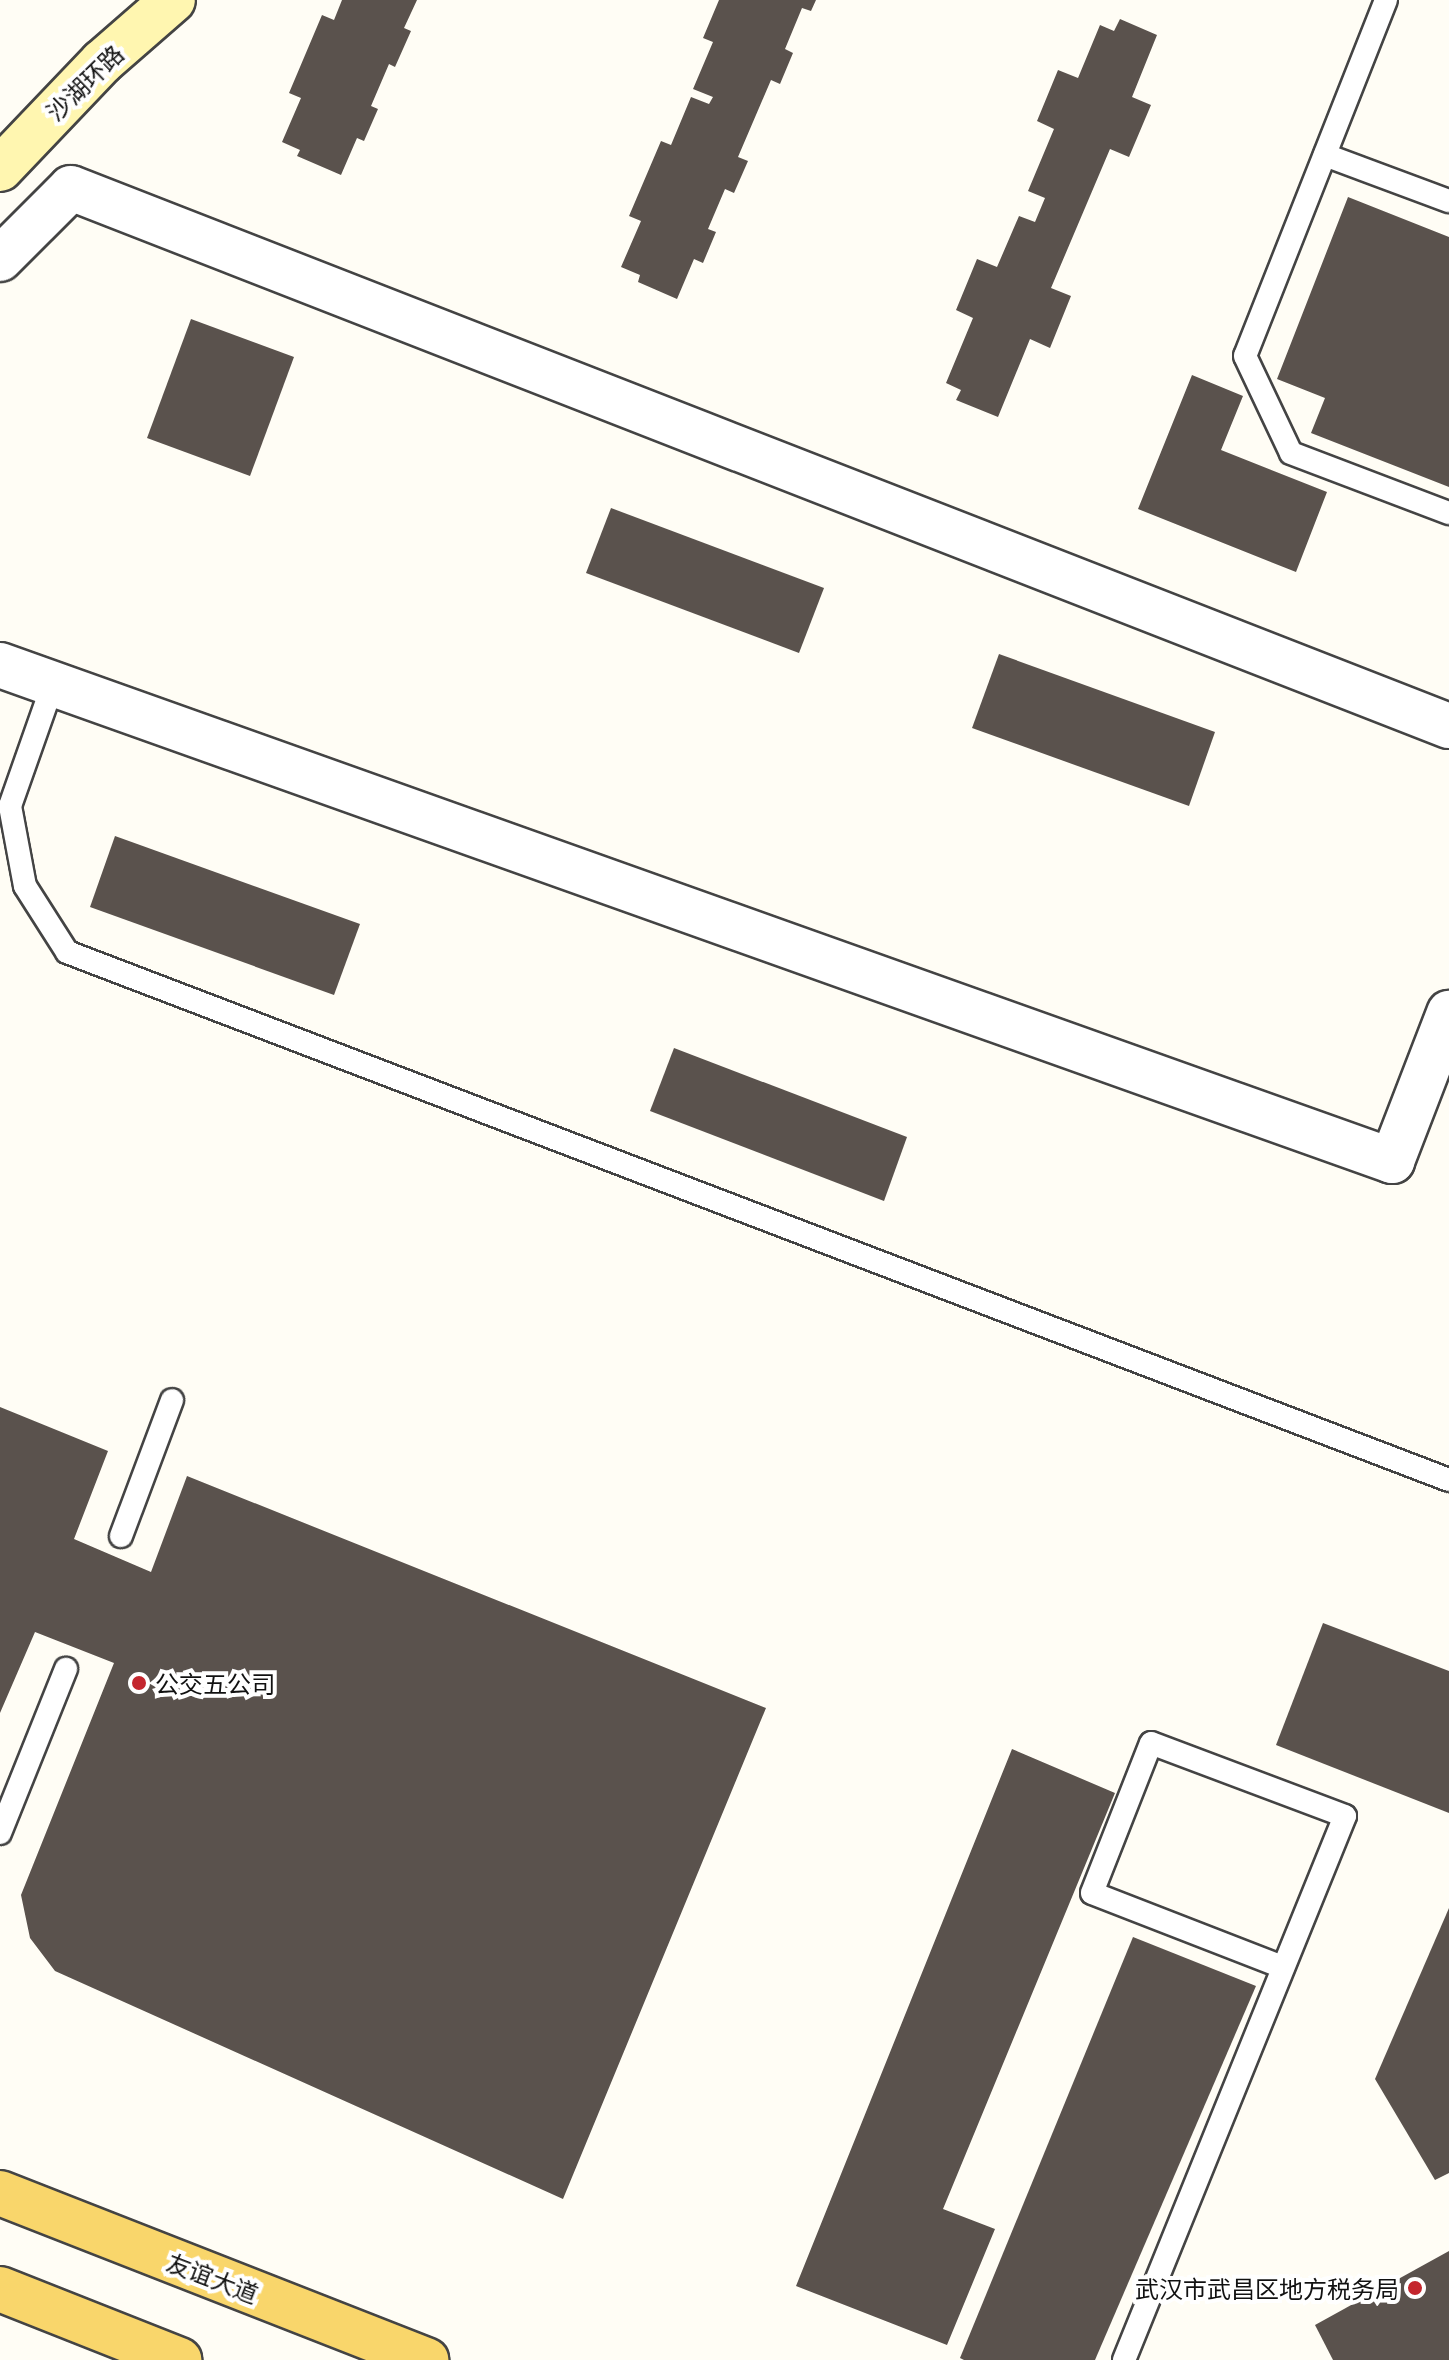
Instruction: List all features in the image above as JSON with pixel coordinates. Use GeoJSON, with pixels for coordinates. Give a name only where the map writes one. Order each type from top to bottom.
{"type":"FeatureCollection","features":[{"type":"Feature","properties":{"kind":"main road","name":"沙湖环路"},"geometry":{"type":"LineString","coordinates":[[0,169],[102,62],[173,0]]}},
{"type":"Feature","properties":{"kind":"main road","name":"友谊大道"},"geometry":{"type":"LineString","coordinates":[[0,2193],[426,2360]]}},
{"type":"Feature","properties":{"kind":"main road"},"geometry":{"type":"LineString","coordinates":[[0,2289],[179,2360]]}},
{"type":"Feature","properties":{"kind":"street"},"geometry":{"type":"LineString","coordinates":[[0,259],[71,188],[1449,726]]}},
{"type":"Feature","properties":{"kind":"street"},"geometry":{"type":"LineString","coordinates":[[0,665],[1392,1161],[1448,1021]]}},
{"type":"Feature","properties":{"kind":"lane"},"geometry":{"type":"LineString","coordinates":[[1386,0],[1245,356],[1291,453],[1449,513]]}},
{"type":"Feature","properties":{"kind":"lane"},"geometry":{"type":"LineString","coordinates":[[1325,155],[1449,201]]}},
{"type":"Feature","properties":{"kind":"lane"},"geometry":{"type":"LineString","coordinates":[[53,684],[10,806],[25,886],[67,952],[1449,1480]]}},
{"type":"Feature","properties":{"kind":"lane"},"geometry":{"type":"LineString","coordinates":[[121,1536],[172,1400]]}},
{"type":"Feature","properties":{"kind":"lane"},"geometry":{"type":"LineString","coordinates":[[0,1833],[66,1669]]}},
{"type":"Feature","properties":{"kind":"lane"},"geometry":{"type":"LineString","coordinates":[[1124,2360],[1345,1816],[1151,1743],[1092,1893],[1283,1967]]}},
{"type":"Feature","properties":{"kind":"building"},"geometry":{"type":"Polygon","coordinates":[[[342,0],[417,0],[404,28],[411,31],[395,67],[389,64],[371,106],[378,109],[364,141],[357,138],[341,175],[297,156],[300,150],[282,142],[301,98],[289,93],[322,15],[334,20],[342,0]]]}},
{"type":"Feature","properties":{"kind":"building"},"geometry":{"type":"Polygon","coordinates":[[[719,0],[816,0],[811,11],[802,8],[785,49],[793,53],[780,84],[771,80],[738,157],[748,161],[734,193],[725,189],[708,229],[716,232],[703,263],[694,259],[677,299],[638,282],[640,275],[621,267],[641,221],[629,216],[661,141],[671,145],[691,97],[709,104],[713,97],[693,89],[713,42],[703,38],[719,0]]]}},
{"type":"Feature","properties":{"kind":"building"},"geometry":{"type":"Polygon","coordinates":[[[1120,19],[1157,35],[1132,97],[1151,105],[1129,157],[1110,149],[1051,288],[1071,296],[1050,348],[1030,339],[998,417],[956,400],[961,390],[946,383],[973,318],[956,310],[977,259],[997,267],[1019,216],[1035,222],[1045,198],[1028,191],[1054,129],[1037,121],[1058,70],[1078,78],[1100,25],[1114,31],[1120,19]]]}},
{"type":"Feature","properties":{"kind":"building"},"geometry":{"type":"Polygon","coordinates":[[[1348,197],[1449,237],[1449,487],[1311,433],[1325,398],[1277,379],[1348,197]]]}},
{"type":"Feature","properties":{"kind":"building"},"geometry":{"type":"Polygon","coordinates":[[[191,319],[294,357],[250,476],[147,438],[191,319]]]}},
{"type":"Feature","properties":{"kind":"building"},"geometry":{"type":"Polygon","coordinates":[[[1192,375],[1243,396],[1221,450],[1327,492],[1296,572],[1138,509],[1192,375]]]}},
{"type":"Feature","properties":{"kind":"building"},"geometry":{"type":"Polygon","coordinates":[[[611,508],[824,588],[799,653],[586,573],[611,508]]]}},
{"type":"Feature","properties":{"kind":"building"},"geometry":{"type":"Polygon","coordinates":[[[999,654],[1215,732],[1189,806],[972,728],[999,654]]]}},
{"type":"Feature","properties":{"kind":"building"},"geometry":{"type":"Polygon","coordinates":[[[115,836],[360,924],[334,995],[90,907],[115,836]]]}},
{"type":"Feature","properties":{"kind":"building"},"geometry":{"type":"Polygon","coordinates":[[[674,1048],[907,1137],[884,1201],[650,1111],[674,1048]]]}},
{"type":"Feature","properties":{"kind":"building"},"geometry":{"type":"Polygon","coordinates":[[[0,1407],[108,1451],[74,1539],[151,1572],[187,1476],[766,1708],[563,2199],[55,1971],[30,1938],[21,1895],[114,1663],[35,1632],[0,1713],[0,1407]]]}},
{"type":"Feature","properties":{"kind":"building"},"geometry":{"type":"Polygon","coordinates":[[[1323,1623],[1449,1671],[1449,1813],[1276,1745],[1323,1623]]]}},
{"type":"Feature","properties":{"kind":"building"},"geometry":{"type":"Polygon","coordinates":[[[1012,1749],[1115,1793],[943,2209],[995,2229],[947,2345],[796,2286],[1012,1749]]]}},
{"type":"Feature","properties":{"kind":"building"},"geometry":{"type":"Polygon","coordinates":[[[1449,1908],[1449,2173],[1435,2180],[1375,2079],[1449,1908]]]}},
{"type":"Feature","properties":{"kind":"building"},"geometry":{"type":"Polygon","coordinates":[[[1133,1937],[1256,1986],[1095,2360],[964,2360],[960,2358],[1133,1937]]]}},
{"type":"Feature","properties":{"kind":"building","name":"武汉市武昌区地方税务局"},"geometry":{"type":"Polygon","coordinates":[[[1449,2251],[1449,2360],[1333,2360],[1315,2325],[1449,2251]]]}},
{"type":"Feature","properties":{"kind":"place","name":"公交五公司"},"geometry":{"type":"Point","coordinates":[139,1683]}},
{"type":"Feature","properties":{"kind":"place","name":"武汉市武昌区地方税务局"},"geometry":{"type":"Point","coordinates":[1415,2288]}}]}
